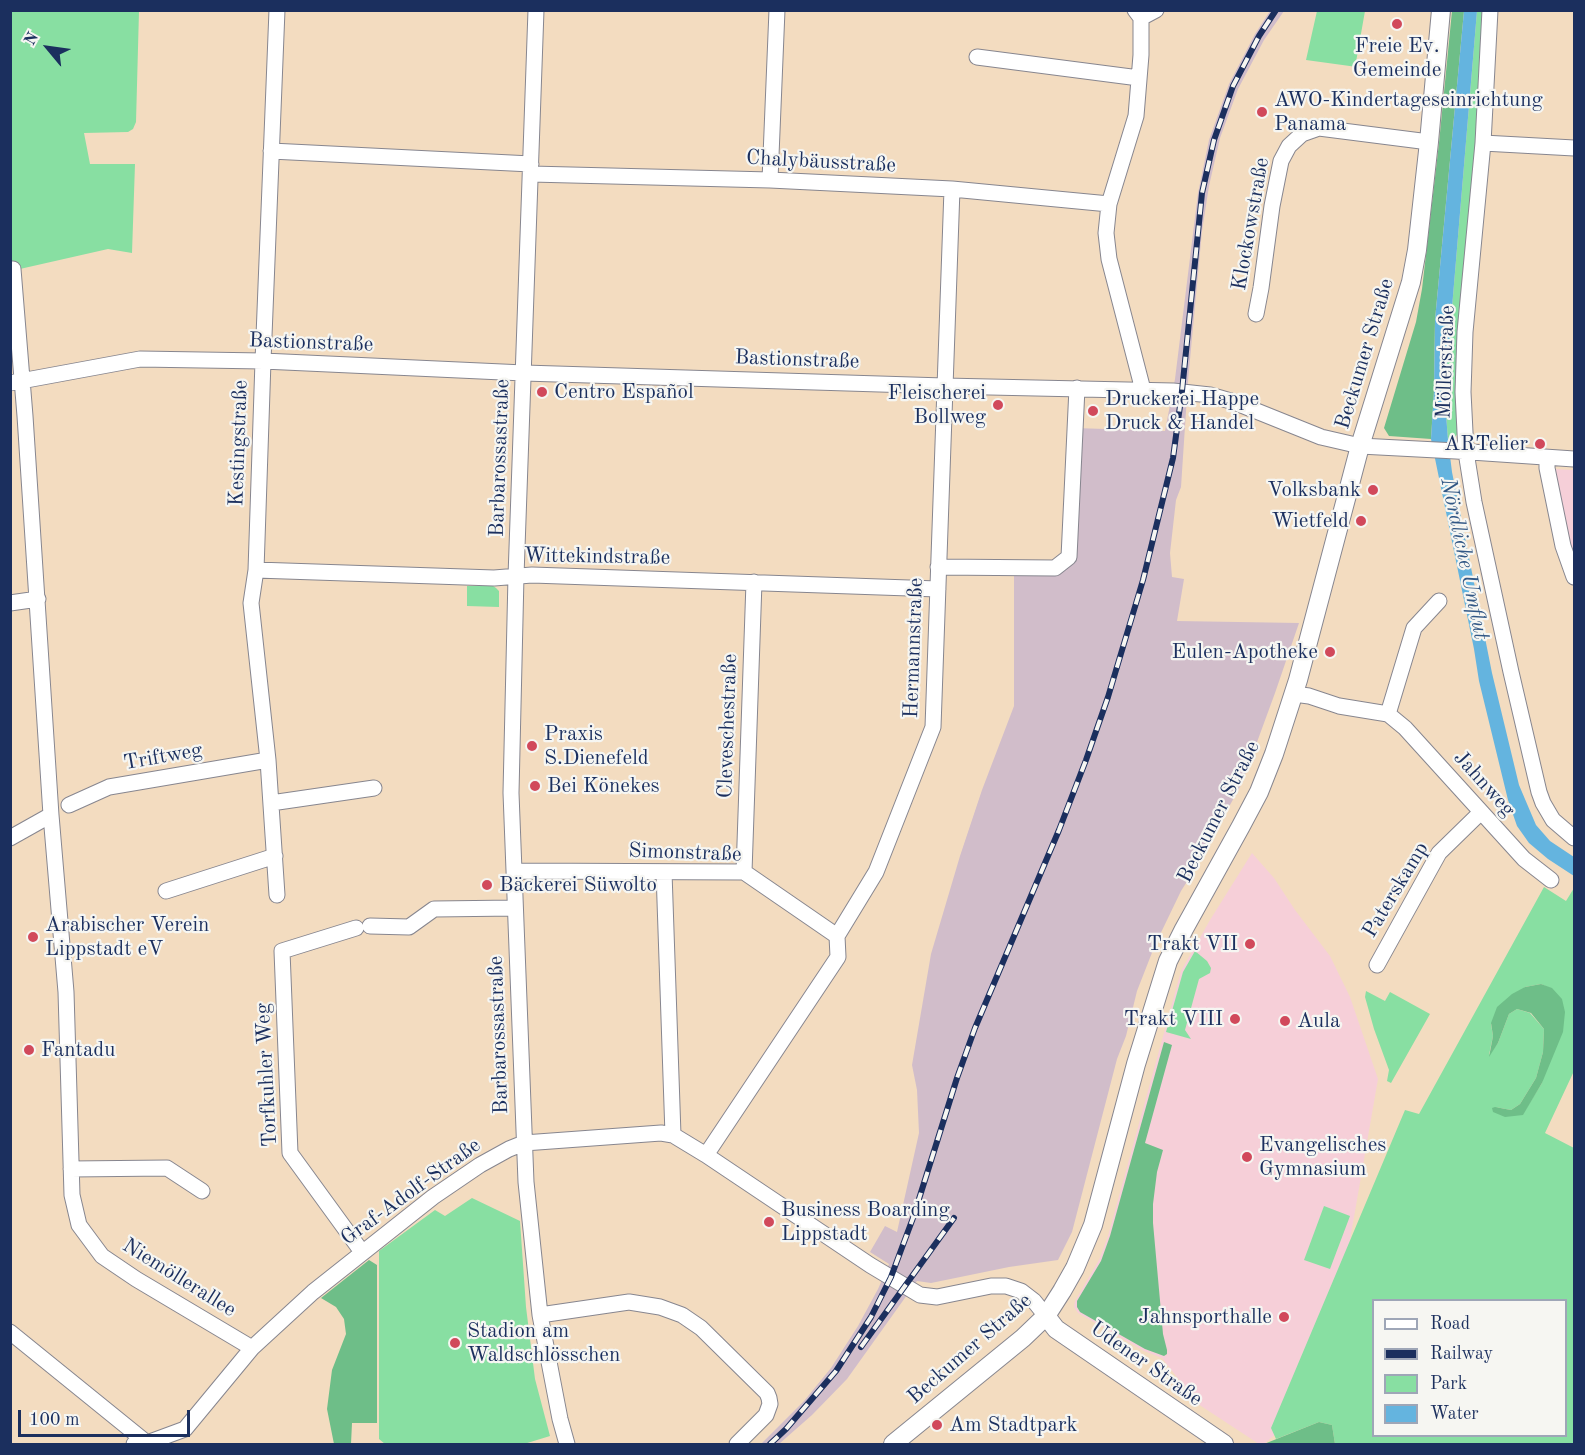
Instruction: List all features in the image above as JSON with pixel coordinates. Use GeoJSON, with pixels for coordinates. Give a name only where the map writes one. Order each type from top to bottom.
{"type":"FeatureCollection","features":[{"type":"Feature","properties":{"kind":"main road","name":"Beckumer Straße"},"geometry":{"type":"LineString","coordinates":[[893,1444],[1023,1338],[1046,1316],[1075,1268],[1093,1226],[1138,1057],[1168,961],[1259,792],[1275,754],[1294,693],[1360,446],[1411,282],[1418,250],[1442,10]]}},
{"type":"Feature","properties":{"kind":"main road","name":"Udener Straße"},"geometry":{"type":"LineString","coordinates":[[1046,1316],[1056,1329],[1224,1444]]}},
{"type":"Feature","properties":{"kind":"street","name":"Kestingstraße"},"geometry":{"type":"LineString","coordinates":[[277,10],[256,570],[251,603],[268,760],[277,895]]}},
{"type":"Feature","properties":{"kind":"street","name":"Barbarossastraße"},"geometry":{"type":"LineString","coordinates":[[536,10],[516,576],[512,771],[514,871],[524,1143],[529,1212],[540,1315],[567,1444]]}},
{"type":"Feature","properties":{"kind":"street"},"geometry":{"type":"LineString","coordinates":[[770,180],[777,10]]}},
{"type":"Feature","properties":{"kind":"street"},"geometry":{"type":"LineString","coordinates":[[1143,390],[1109,259],[1106,233],[1109,204],[1136,116],[1141,55],[1138,14],[1156,10]]}},
{"type":"Feature","properties":{"kind":"street","name":"Möllerstraße"},"geometry":{"type":"LineString","coordinates":[[1490,10],[1483,143],[1465,332],[1461,451],[1539,792],[1553,820],[1575,838]]}},
{"type":"Feature","properties":{"kind":"street"},"geometry":{"type":"LineString","coordinates":[[977,57],[1139,78]]}},
{"type":"Feature","properties":{"kind":"street","name":"Klockowstraße"},"geometry":{"type":"LineString","coordinates":[[1256,314],[1262,288],[1272,206],[1281,161],[1289,146],[1302,134],[1319,128],[1429,142]]}},
{"type":"Feature","properties":{"kind":"street"},"geometry":{"type":"LineString","coordinates":[[1483,143],[1575,148]]}},
{"type":"Feature","properties":{"kind":"street","name":"Chalybäusstraße"},"geometry":{"type":"LineString","coordinates":[[271,151],[531,169],[952,189],[1109,204]]}},
{"type":"Feature","properties":{"kind":"street","name":"Hermannstraße"},"geometry":{"type":"LineString","coordinates":[[706,1155],[838,957],[837,936],[876,872],[933,727],[952,189]]}},
{"type":"Feature","properties":{"kind":"street","name":"Niemöllerallee"},"geometry":{"type":"LineString","coordinates":[[13,269],[16,382],[38,599],[51,815],[66,992],[72,1195],[80,1226],[102,1256],[136,1279],[252,1348]]}},
{"type":"Feature","properties":{"kind":"street","name":"Bastionstraße"},"geometry":{"type":"LineString","coordinates":[[16,382],[140,359],[263,361],[524,373],[944,386],[1182,391],[1210,395],[1234,402],[1321,437],[1360,446],[1575,459]]}},
{"type":"Feature","properties":{"kind":"street"},"geometry":{"type":"LineString","coordinates":[[938,567],[1055,568],[1069,557],[1077,388]]}},
{"type":"Feature","properties":{"kind":"street"},"geometry":{"type":"LineString","coordinates":[[1547,458],[1563,546],[1575,577]]}},
{"type":"Feature","properties":{"kind":"street","name":"Wittekindstraße"},"geometry":{"type":"LineString","coordinates":[[256,570],[494,578],[543,575],[938,589]]}},
{"type":"Feature","properties":{"kind":"street","name":"Cleveschestraße"},"geometry":{"type":"LineString","coordinates":[[744,872],[754,582]]}},
{"type":"Feature","properties":{"kind":"street"},"geometry":{"type":"LineString","coordinates":[[10,603],[38,599]]}},
{"type":"Feature","properties":{"kind":"street"},"geometry":{"type":"LineString","coordinates":[[1294,693],[1339,706],[1388,714],[1414,628],[1439,601]]}},
{"type":"Feature","properties":{"kind":"street","name":"Jahnweg"},"geometry":{"type":"LineString","coordinates":[[1388,714],[1405,728],[1524,859],[1551,880]]}},
{"type":"Feature","properties":{"kind":"street","name":"Triftweg"},"geometry":{"type":"LineString","coordinates":[[69,805],[110,787],[268,760]]}},
{"type":"Feature","properties":{"kind":"street"},"geometry":{"type":"LineString","coordinates":[[271,803],[374,788]]}},
{"type":"Feature","properties":{"kind":"street","name":"Paterskamp"},"geometry":{"type":"LineString","coordinates":[[1377,965],[1439,853],[1480,813]]}},
{"type":"Feature","properties":{"kind":"street"},"geometry":{"type":"LineString","coordinates":[[10,838],[51,815]]}},
{"type":"Feature","properties":{"kind":"street"},"geometry":{"type":"LineString","coordinates":[[166,891],[275,856]]}},
{"type":"Feature","properties":{"kind":"street","name":"Simonstraße"},"geometry":{"type":"LineString","coordinates":[[514,871],[744,872],[837,936]]}},
{"type":"Feature","properties":{"kind":"street"},"geometry":{"type":"LineString","coordinates":[[664,872],[673,1135]]}},
{"type":"Feature","properties":{"kind":"street","name":"Torfkuhler Weg"},"geometry":{"type":"LineString","coordinates":[[362,1252],[290,1153],[282,951],[363,927],[409,927],[434,909],[515,908]]}},
{"type":"Feature","properties":{"kind":"street","name":"Graf-Adolf-Straße"},"geometry":{"type":"LineString","coordinates":[[140,1444],[185,1429],[252,1348],[313,1292],[425,1202],[480,1165],[524,1143],[661,1133],[673,1135],[870,1265],[920,1295],[937,1297],[991,1286],[1006,1286],[1021,1291],[1034,1301],[1046,1316]]}},
{"type":"Feature","properties":{"kind":"street"},"geometry":{"type":"LineString","coordinates":[[71,1169],[167,1168],[202,1191]]}},
{"type":"Feature","properties":{"kind":"street"},"geometry":{"type":"LineString","coordinates":[[540,1315],[629,1302],[660,1307],[682,1315],[701,1328],[767,1393],[770,1404],[766,1415],[737,1444]]}},
{"type":"Feature","properties":{"kind":"street"},"geometry":{"type":"LineString","coordinates":[[10,1332],[140,1444]]}},
{"type":"Feature","properties":{"kind":"shaded area"},"geometry":{"type":"Polygon","coordinates":[[[1270,11],[1284,11],[1264,40],[1238,89],[1220,138],[1209,186],[1202,231],[1188,381],[1181,487],[1176,500],[1170,553],[1172,577],[1184,579],[1177,621],[1299,623],[1275,693],[1242,783],[1181,891],[1155,945],[1137,991],[1072,1232],[1058,1260],[1009,1267],[931,1283],[917,1281],[847,1379],[812,1415],[779,1444],[761,1444],[804,1401],[831,1368],[858,1326],[889,1264],[870,1252],[885,1226],[897,1232],[919,1133],[917,1090],[912,1065],[931,954],[982,790],[1014,706],[1014,567],[1055,568],[1069,557],[1075,428],[1165,431],[1175,379],[1198,193],[1209,140],[1229,84],[1255,34],[1270,11]]]}},
{"type":"Feature","properties":{"kind":"shaded area"},"geometry":{"type":"Polygon","coordinates":[[[1554,469],[1574,470],[1574,559],[1568,542],[1554,469]]]}},
{"type":"Feature","properties":{"kind":"shaded area","name":"Evangelisches Gymnasium"},"geometry":{"type":"Polygon","coordinates":[[[1252,853],[1274,878],[1330,956],[1350,997],[1378,1079],[1342,1286],[1312,1403],[1264,1444],[1259,1444],[1198,1404],[1162,1358],[1144,1351],[1078,1313],[1074,1307],[1075,1301],[1099,1260],[1108,1236],[1181,971],[1252,853]]]}},
{"type":"Feature","properties":{"kind":"green space"},"geometry":{"type":"Polygon","coordinates":[[[10,11],[139,11],[136,122],[133,129],[128,132],[84,133],[90,164],[135,164],[132,253],[108,249],[11,271],[10,11]]]}},
{"type":"Feature","properties":{"kind":"green space"},"geometry":{"type":"Polygon","coordinates":[[[1317,11],[1365,11],[1357,67],[1306,60],[1317,11]]]}},
{"type":"Feature","properties":{"kind":"green space"},"geometry":{"type":"Polygon","coordinates":[[[1452,11],[1464,11],[1435,320],[1431,439],[1389,436],[1384,428],[1416,322],[1422,289],[1452,11]]]}},
{"type":"Feature","properties":{"kind":"green space"},"geometry":{"type":"Polygon","coordinates":[[[1477,11],[1484,11],[1458,433],[1453,440],[1448,440],[1446,379],[1477,11]]]}},
{"type":"Feature","properties":{"kind":"green space"},"geometry":{"type":"Polygon","coordinates":[[[467,586],[493,586],[499,591],[499,607],[467,606],[467,586]]]}},
{"type":"Feature","properties":{"kind":"green space"},"geometry":{"type":"Polygon","coordinates":[[[1544,887],[1566,901],[1574,888],[1574,1071],[1545,1133],[1574,1148],[1574,1444],[1335,1444],[1332,1425],[1319,1422],[1276,1439],[1271,1428],[1405,1110],[1419,1114],[1544,887]],[[1541,984],[1525,987],[1491,1024],[1493,1036],[1489,1055],[1498,1043],[1509,1014],[1517,1009],[1530,1013],[1544,1029],[1543,1052],[1536,1078],[1520,1104],[1511,1110],[1495,1107],[1522,1115],[1542,1083],[1552,989],[1541,984]]]}},
{"type":"Feature","properties":{"kind":"green space"},"geometry":{"type":"Polygon","coordinates":[[[1195,951],[1207,961],[1211,968],[1210,973],[1199,979],[1185,1030],[1191,1039],[1166,1032],[1183,972],[1195,951]]]}},
{"type":"Feature","properties":{"kind":"green space"},"geometry":{"type":"Polygon","coordinates":[[[1541,984],[1552,988],[1562,999],[1565,1012],[1563,1032],[1542,1083],[1523,1115],[1505,1117],[1493,1112],[1492,1108],[1511,1110],[1520,1104],[1536,1078],[1543,1052],[1544,1029],[1531,1013],[1517,1009],[1509,1014],[1498,1043],[1489,1057],[1493,1036],[1491,1023],[1497,1007],[1512,994],[1525,987],[1541,984]]]}},
{"type":"Feature","properties":{"kind":"green space"},"geometry":{"type":"Polygon","coordinates":[[[1366,991],[1385,1001],[1390,992],[1430,1014],[1391,1083],[1387,1081],[1389,1070],[1374,1029],[1365,997],[1366,991]]]}},
{"type":"Feature","properties":{"kind":"green space"},"geometry":{"type":"Polygon","coordinates":[[[1164,1042],[1172,1045],[1145,1143],[1163,1150],[1157,1172],[1153,1223],[1163,1334],[1167,1350],[1164,1356],[1145,1349],[1080,1312],[1077,1301],[1101,1261],[1110,1236],[1164,1042]]]}},
{"type":"Feature","properties":{"kind":"green space","name":"Stadion am Waldschlösschen"},"geometry":{"type":"Polygon","coordinates":[[[472,1198],[520,1221],[526,1307],[535,1379],[550,1436],[524,1444],[385,1444],[379,1439],[379,1251],[435,1210],[445,1216],[472,1198]]]}},
{"type":"Feature","properties":{"kind":"green space"},"geometry":{"type":"Polygon","coordinates":[[[1324,1206],[1350,1216],[1330,1269],[1304,1260],[1324,1206]]]}},
{"type":"Feature","properties":{"kind":"green space"},"geometry":{"type":"Polygon","coordinates":[[[369,1260],[377,1265],[377,1423],[352,1423],[351,1444],[334,1444],[327,1409],[332,1370],[346,1334],[344,1319],[336,1307],[321,1298],[369,1260]]]}},
{"type":"Feature","properties":{"kind":"green space"},"geometry":{"type":"Polygon","coordinates":[[[1319,1422],[1332,1425],[1335,1444],[1264,1444],[1319,1422]]]}},
{"type":"Feature","properties":{"kind":"water","name":"Nördliche Umflut"},"geometry":{"type":"Polygon","coordinates":[[[1464,11],[1477,11],[1446,379],[1446,414],[1452,472],[1492,673],[1519,785],[1536,825],[1550,841],[1574,857],[1574,876],[1529,843],[1517,826],[1508,800],[1479,681],[1431,439],[1435,320],[1464,11]]]}},
{"type":"Feature","properties":{"kind":"railway"},"geometry":{"type":"LineString","coordinates":[[770,1444],[786,1429],[836,1371],[871,1317],[891,1277],[913,1218],[975,1028],[1059,830],[1086,760],[1108,697],[1143,580],[1173,458],[1202,193],[1214,140],[1233,86],[1259,36],[1276,10]]}},
{"type":"Feature","properties":{"kind":"railway"},"geometry":{"type":"LineString","coordinates":[[861,1347],[954,1218]]}},
{"type":"Feature","properties":{"kind":"place","name":"Freie Ev. Gemeinde"},"geometry":{"type":"Point","coordinates":[1397,24]}},
{"type":"Feature","properties":{"kind":"place","name":"AWO-Kindertageseinrichtung Panama"},"geometry":{"type":"Point","coordinates":[1262,112]}},
{"type":"Feature","properties":{"kind":"place","name":"Centro Español"},"geometry":{"type":"Point","coordinates":[542,392]}},
{"type":"Feature","properties":{"kind":"place","name":"Fleischerei Bollweg"},"geometry":{"type":"Point","coordinates":[998,405]}},
{"type":"Feature","properties":{"kind":"place","name":"Druckerei Happe Druck & Handel"},"geometry":{"type":"Point","coordinates":[1093,411]}},
{"type":"Feature","properties":{"kind":"place","name":"ARTelier"},"geometry":{"type":"Point","coordinates":[1540,444]}},
{"type":"Feature","properties":{"kind":"place","name":"Volksbank"},"geometry":{"type":"Point","coordinates":[1373,490]}},
{"type":"Feature","properties":{"kind":"place","name":"Wietfeld"},"geometry":{"type":"Point","coordinates":[1361,521]}},
{"type":"Feature","properties":{"kind":"place","name":"Eulen-Apotheke"},"geometry":{"type":"Point","coordinates":[1330,652]}},
{"type":"Feature","properties":{"kind":"place","name":"Praxis S.Dienefeld"},"geometry":{"type":"Point","coordinates":[532,746]}},
{"type":"Feature","properties":{"kind":"place","name":"Bei Könekes"},"geometry":{"type":"Point","coordinates":[535,786]}},
{"type":"Feature","properties":{"kind":"place","name":"Bäckerei Süwolto"},"geometry":{"type":"Point","coordinates":[487,885]}},
{"type":"Feature","properties":{"kind":"place","name":"Arabischer Verein Lippstadt eV"},"geometry":{"type":"Point","coordinates":[33,937]}},
{"type":"Feature","properties":{"kind":"place","name":"Trakt VII"},"geometry":{"type":"Point","coordinates":[1250,944]}},
{"type":"Feature","properties":{"kind":"place","name":"Trakt VIII"},"geometry":{"type":"Point","coordinates":[1235,1019]}},
{"type":"Feature","properties":{"kind":"place","name":"Aula"},"geometry":{"type":"Point","coordinates":[1285,1021]}},
{"type":"Feature","properties":{"kind":"place","name":"Fantadu"},"geometry":{"type":"Point","coordinates":[29,1050]}},
{"type":"Feature","properties":{"kind":"place","name":"Evangelisches Gymnasium"},"geometry":{"type":"Point","coordinates":[1247,1157]}},
{"type":"Feature","properties":{"kind":"place","name":"Business Boarding Lippstadt"},"geometry":{"type":"Point","coordinates":[769,1222]}},
{"type":"Feature","properties":{"kind":"place","name":"Jahnsporthalle"},"geometry":{"type":"Point","coordinates":[1284,1317]}},
{"type":"Feature","properties":{"kind":"place","name":"Stadion am Waldschlösschen"},"geometry":{"type":"Point","coordinates":[455,1343]}},
{"type":"Feature","properties":{"kind":"place","name":"Am Stadtpark"},"geometry":{"type":"Point","coordinates":[937,1425]}}]}
